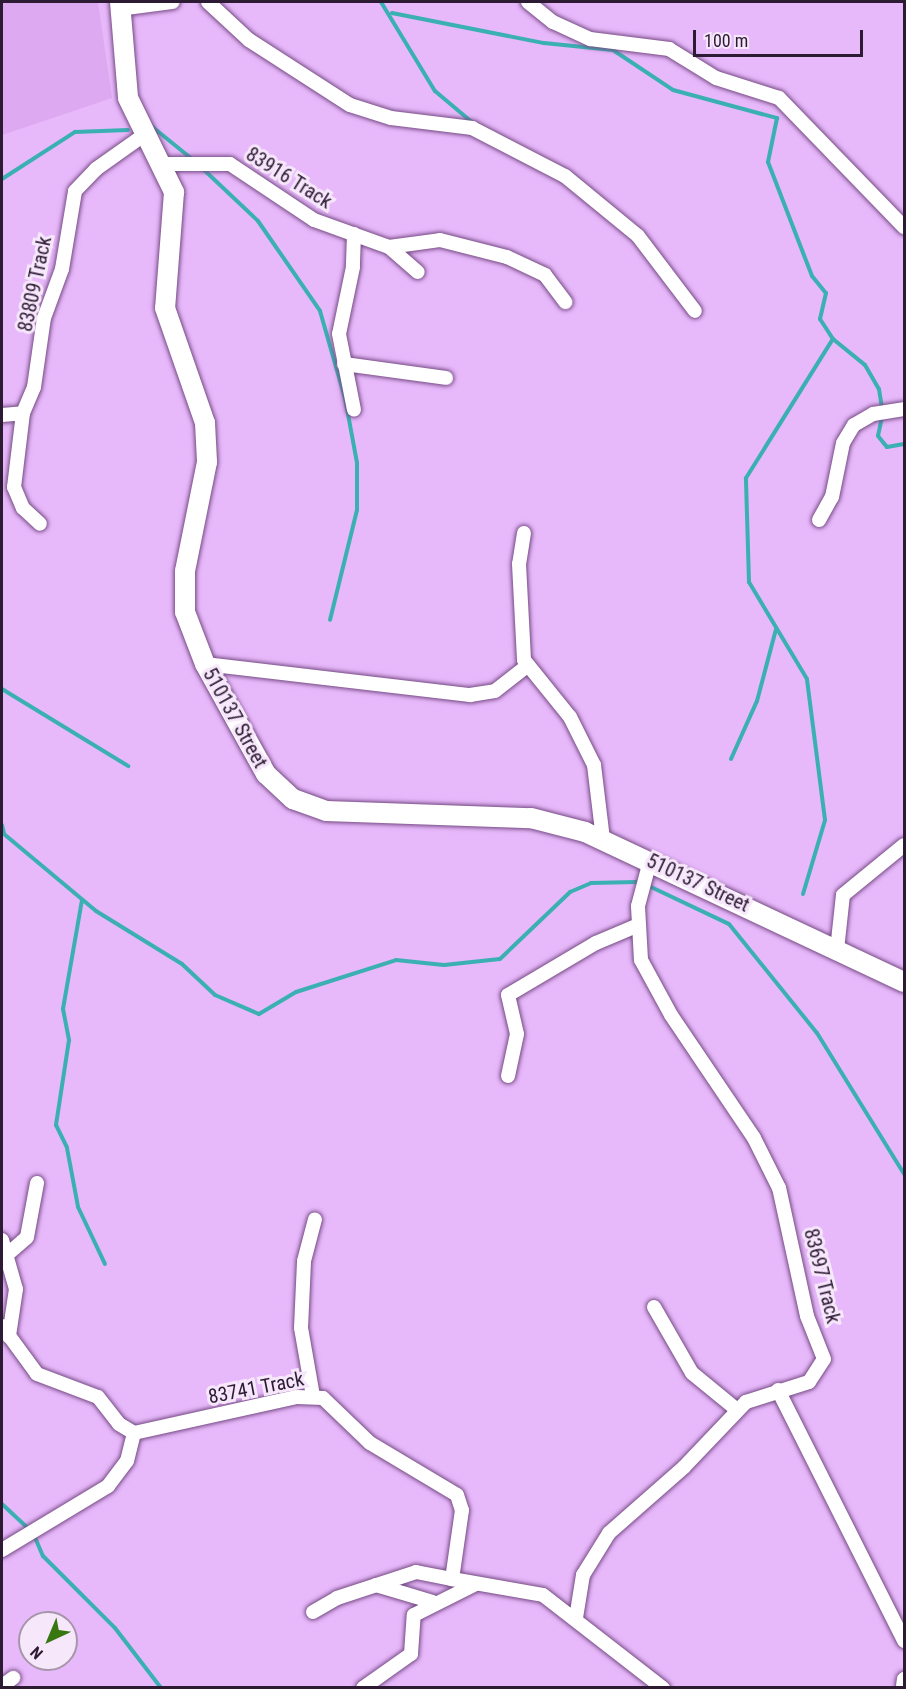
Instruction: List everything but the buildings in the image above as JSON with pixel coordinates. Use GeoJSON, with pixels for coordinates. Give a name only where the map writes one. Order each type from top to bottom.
{"type":"FeatureCollection","features":[{"type":"Feature","properties":{"kind":"street"},"geometry":{"type":"LineString","coordinates":[[120,5],[172,2]]}},
{"type":"Feature","properties":{"kind":"street"},"geometry":{"type":"LineString","coordinates":[[208,2],[249,40],[350,105],[391,118],[472,128],[565,176],[638,236],[695,311]]}},
{"type":"Feature","properties":{"kind":"street"},"geometry":{"type":"LineString","coordinates":[[528,2],[572,32],[606,42],[669,49],[716,78],[779,98],[904,227]]}},
{"type":"Feature","properties":{"kind":"street","name":"510137 Street"},"geometry":{"type":"LineString","coordinates":[[120,5],[128,98],[144,135],[163,164],[175,202],[164,301],[205,423],[207,462],[184,597],[205,664],[257,762],[298,802],[352,815],[531,818],[603,839],[904,982]]}},
{"type":"Feature","properties":{"kind":"street","name":"83809 Track"},"geometry":{"type":"LineString","coordinates":[[40,524],[24,508],[14,487],[23,413],[38,373],[44,318],[62,269],[73,196],[85,177],[144,135]]}},
{"type":"Feature","properties":{"kind":"street","name":"83916 Track"},"geometry":{"type":"LineString","coordinates":[[163,164],[230,164],[300,212],[389,247],[418,272]]}},
{"type":"Feature","properties":{"kind":"street"},"geometry":{"type":"LineString","coordinates":[[354,234],[353,267],[339,334],[354,410]]}},
{"type":"Feature","properties":{"kind":"street"},"geometry":{"type":"LineString","coordinates":[[389,247],[440,240],[507,257],[545,275],[565,302]]}},
{"type":"Feature","properties":{"kind":"street"},"geometry":{"type":"LineString","coordinates":[[344,364],[446,378]]}},
{"type":"Feature","properties":{"kind":"street"},"geometry":{"type":"LineString","coordinates":[[819,520],[832,498],[843,443],[854,425],[873,414],[904,409]]}},
{"type":"Feature","properties":{"kind":"street"},"geometry":{"type":"LineString","coordinates":[[2,416],[23,413]]}},
{"type":"Feature","properties":{"kind":"street"},"geometry":{"type":"LineString","coordinates":[[524,533],[520,596],[527,666],[570,717],[594,765],[603,839]]}},
{"type":"Feature","properties":{"kind":"street"},"geometry":{"type":"LineString","coordinates":[[205,664],[470,695],[495,691],[527,666]]}},
{"type":"Feature","properties":{"kind":"street"},"geometry":{"type":"LineString","coordinates":[[837,950],[843,895],[904,845]]}},
{"type":"Feature","properties":{"kind":"street","name":"83697 Track"},"geometry":{"type":"LineString","coordinates":[[576,1618],[583,1575],[609,1533],[684,1467],[736,1409],[778,1390],[813,1379],[824,1359],[807,1316],[784,1200],[754,1138],[649,975],[636,926],[650,861]]}},
{"type":"Feature","properties":{"kind":"street"},"geometry":{"type":"LineString","coordinates":[[508,1076],[517,1034],[508,995],[596,943],[636,926]]}},
{"type":"Feature","properties":{"kind":"street"},"geometry":{"type":"LineString","coordinates":[[4,1257],[27,1238],[37,1183]]}},
{"type":"Feature","properties":{"kind":"street"},"geometry":{"type":"LineString","coordinates":[[313,1396],[301,1328],[304,1261],[315,1219]]}},
{"type":"Feature","properties":{"kind":"street"},"geometry":{"type":"LineString","coordinates":[[2,1240],[4,1257],[16,1299],[5,1331],[37,1374],[98,1397],[119,1424],[134,1433],[127,1461],[108,1486],[2,1550]]}},
{"type":"Feature","properties":{"kind":"street"},"geometry":{"type":"LineString","coordinates":[[654,1307],[692,1373],[736,1409]]}},
{"type":"Feature","properties":{"kind":"street"},"geometry":{"type":"LineString","coordinates":[[778,1390],[904,1641]]}},
{"type":"Feature","properties":{"kind":"street","name":"83741 Track"},"geometry":{"type":"LineString","coordinates":[[134,1433],[313,1396],[328,1402],[370,1443],[457,1495],[462,1510],[452,1579]]}},
{"type":"Feature","properties":{"kind":"street"},"geometry":{"type":"LineString","coordinates":[[312,1612],[376,1585],[419,1572],[476,1584],[539,1593],[576,1618],[640,1672],[663,1688]]}},
{"type":"Feature","properties":{"kind":"street"},"geometry":{"type":"LineString","coordinates":[[363,1688],[411,1654],[411,1620],[433,1602],[476,1584]]}},
{"type":"Feature","properties":{"kind":"street"},"geometry":{"type":"LineString","coordinates":[[376,1585],[433,1602]]}},
{"type":"Feature","properties":{"kind":"street"},"geometry":{"type":"LineString","coordinates":[[638,1688],[640,1672]]}},
{"type":"Feature","properties":{"kind":"shaded area"},"geometry":{"type":"Polygon","coordinates":[[[2,2],[98,2],[112,98],[2,135],[2,2]]]}},
{"type":"Feature","properties":{"kind":"waterway"},"geometry":{"type":"LineString","coordinates":[[381,2],[435,91],[473,123]]}},
{"type":"Feature","properties":{"kind":"waterway"},"geometry":{"type":"LineString","coordinates":[[392,13],[544,43],[613,50],[673,90],[777,118],[768,162],[812,276],[826,293],[820,319],[833,339],[865,365],[879,389],[882,407]]}},
{"type":"Feature","properties":{"kind":"waterway"},"geometry":{"type":"LineString","coordinates":[[150,125],[192,159]]}},
{"type":"Feature","properties":{"kind":"waterway"},"geometry":{"type":"LineString","coordinates":[[2,179],[75,132],[128,130]]}},
{"type":"Feature","properties":{"kind":"waterway"},"geometry":{"type":"LineString","coordinates":[[202,168],[258,221],[320,311],[345,398],[357,463],[357,510],[330,620]]}},
{"type":"Feature","properties":{"kind":"waterway"},"geometry":{"type":"LineString","coordinates":[[803,894],[825,820],[807,679],[749,582],[746,478],[833,339]]}},
{"type":"Feature","properties":{"kind":"waterway"},"geometry":{"type":"LineString","coordinates":[[882,417],[878,436],[887,447],[904,444]]}},
{"type":"Feature","properties":{"kind":"waterway"},"geometry":{"type":"LineString","coordinates":[[731,759],[757,701],[776,629]]}},
{"type":"Feature","properties":{"kind":"waterway"},"geometry":{"type":"LineString","coordinates":[[2,689],[128,766]]}},
{"type":"Feature","properties":{"kind":"waterway"},"geometry":{"type":"LineString","coordinates":[[2,825],[4,834],[96,911],[182,964],[215,995],[259,1014],[296,992],[396,960],[444,965],[500,959],[570,892],[591,883],[636,882]]}},
{"type":"Feature","properties":{"kind":"waterway"},"geometry":{"type":"LineString","coordinates":[[651,887],[729,924],[817,1033],[904,1174]]}},
{"type":"Feature","properties":{"kind":"waterway"},"geometry":{"type":"LineString","coordinates":[[82,900],[63,1009],[69,1040],[56,1125],[67,1148],[78,1207],[105,1264]]}},
{"type":"Feature","properties":{"kind":"waterway"},"geometry":{"type":"LineString","coordinates":[[2,1504],[29,1529]]}},
{"type":"Feature","properties":{"kind":"waterway"},"geometry":{"type":"LineString","coordinates":[[34,1535],[43,1556],[115,1628],[161,1688]]}}]}
